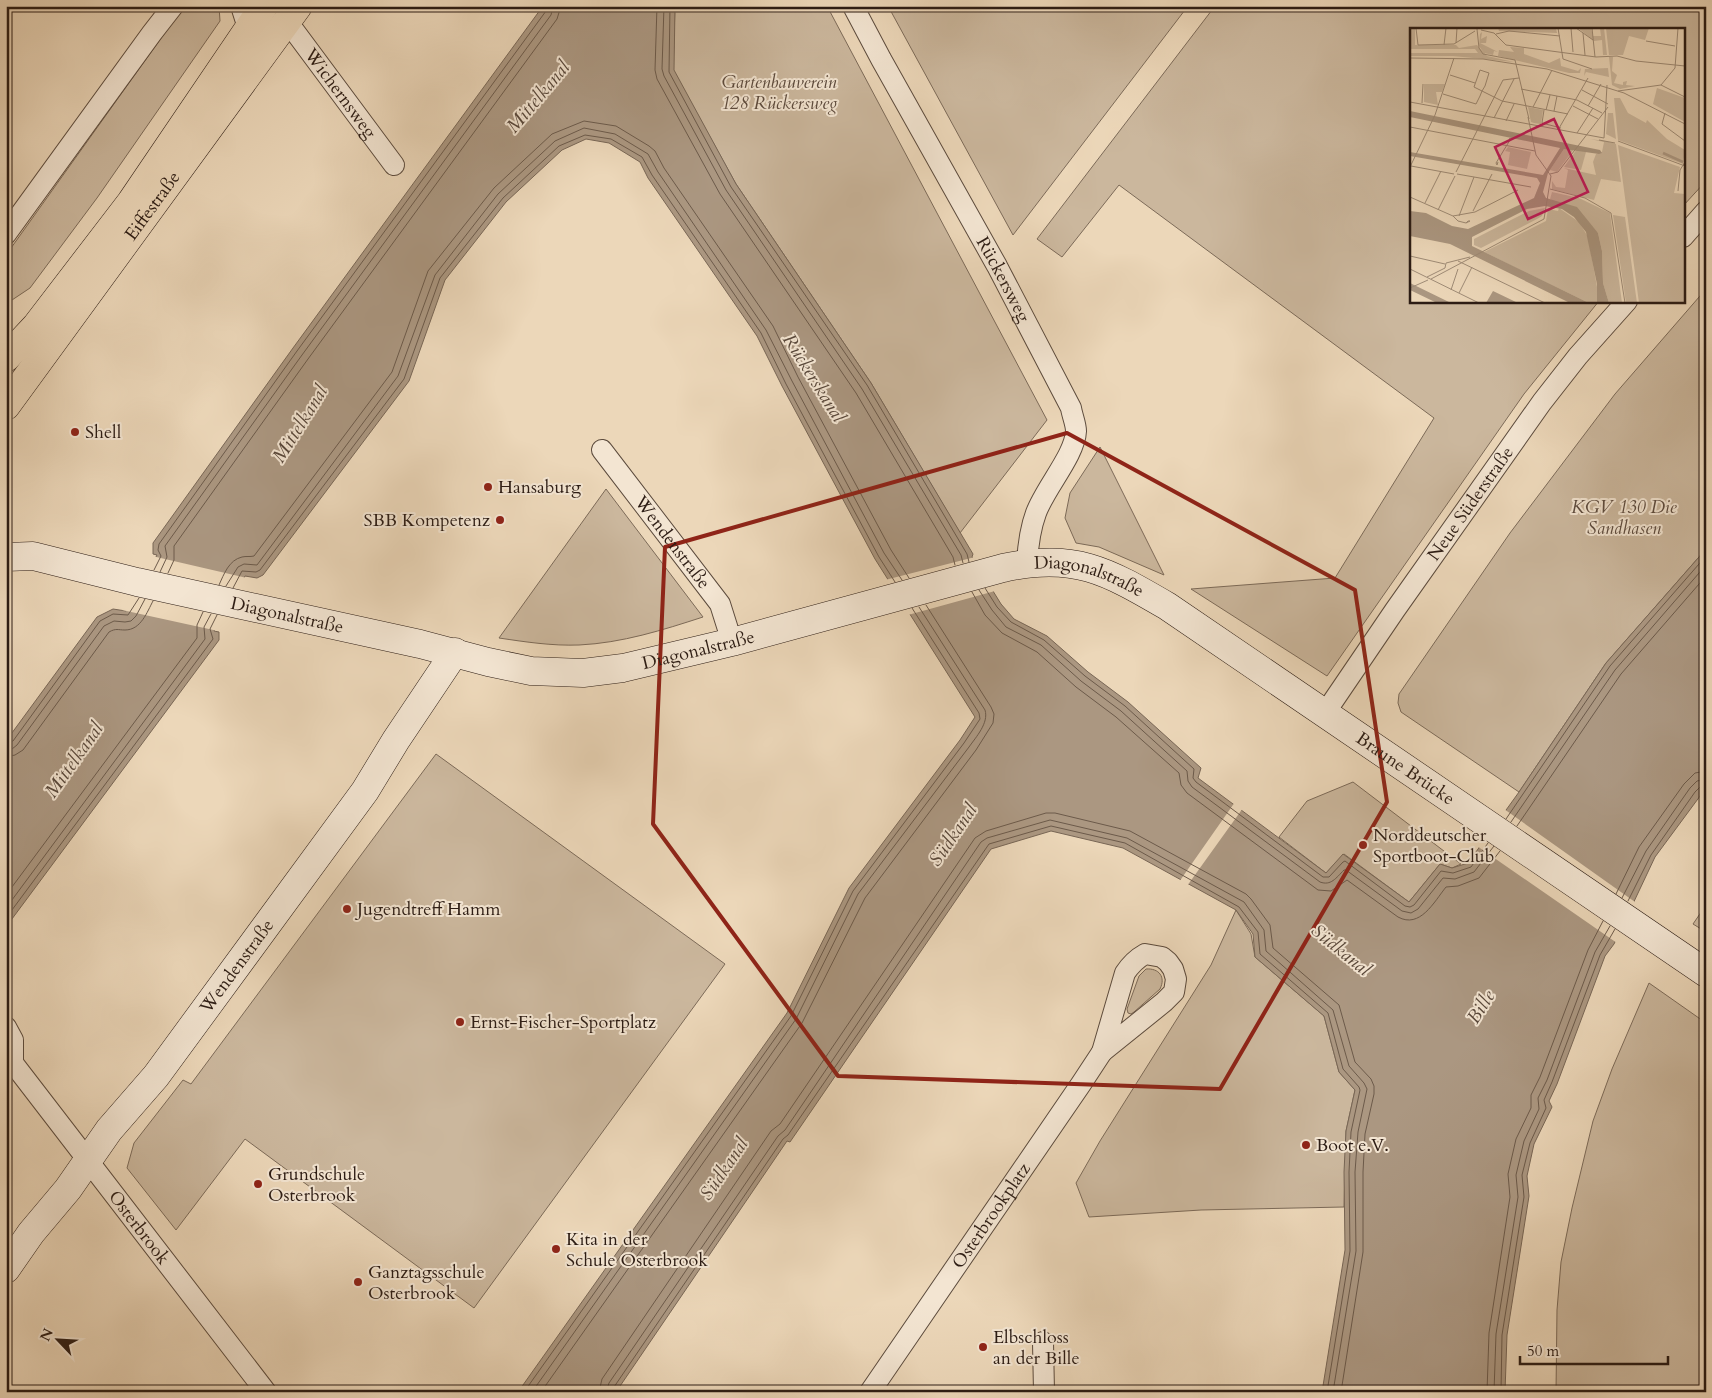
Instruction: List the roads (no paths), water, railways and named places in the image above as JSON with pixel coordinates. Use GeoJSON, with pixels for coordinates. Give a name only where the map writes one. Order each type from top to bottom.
{"type":"FeatureCollection","features":[{"type":"Feature","properties":{"kind":"main road","name":"Eiffestraße"},"geometry":{"type":"LineString","coordinates":[[6,358],[36,326],[131,202],[244,17],[264,6]]}},
{"type":"Feature","properties":{"kind":"main road","name":"Eiffestraße"},"geometry":{"type":"LineString","coordinates":[[6,406],[292,14]]}},
{"type":"Feature","properties":{"kind":"street"},"geometry":{"type":"LineString","coordinates":[[6,234],[173,6]]}},
{"type":"Feature","properties":{"kind":"street","name":"Rückersweg"},"geometry":{"type":"LineString","coordinates":[[853,6],[997,266],[1071,408],[1076,430],[1074,441],[1070,452],[1045,493],[1036,512],[1030,530],[1027,562]]}},
{"type":"Feature","properties":{"kind":"street","name":"Wichernsweg"},"geometry":{"type":"LineString","coordinates":[[292,14],[394,165]]}},
{"type":"Feature","properties":{"kind":"street"},"geometry":{"type":"LineString","coordinates":[[1684,236],[1706,211]]}},
{"type":"Feature","properties":{"kind":"street","name":"Neue Süderstraße"},"geometry":{"type":"LineString","coordinates":[[1325,713],[1395,610],[1542,402],[1578,356],[1626,302]]}},
{"type":"Feature","properties":{"kind":"street","name":"Wendenstraße"},"geometry":{"type":"LineString","coordinates":[[602,450],[720,604],[732,642]]}},
{"type":"Feature","properties":{"kind":"street","name":"Diagonalstraße"},"geometry":{"type":"LineString","coordinates":[[6,542],[33,556],[137,582],[454,652],[488,662],[531,671],[583,673],[623,668],[732,642],[984,572],[1027,562],[1079,564],[1110,575],[1139,589],[1190,620],[1325,713]]}},
{"type":"Feature","properties":{"kind":"street","name":"Diagonalstraße"},"geometry":{"type":"LineString","coordinates":[[6,557],[33,556]]}},
{"type":"Feature","properties":{"kind":"street","name":"Wendenstraße"},"geometry":{"type":"LineString","coordinates":[[6,1269],[32,1233],[68,1190],[109,1130],[156,1076],[360,799],[454,652]]}},
{"type":"Feature","properties":{"kind":"street","name":"Braune Brücke"},"geometry":{"type":"LineString","coordinates":[[1325,713],[1706,973]]}},
{"type":"Feature","properties":{"kind":"street","name":"Osterbrookplatz"},"geometry":{"type":"LineString","coordinates":[[874,1385],[1102,1052],[1125,973],[1131,964],[1145,954],[1162,957],[1173,969],[1176,978],[1174,992],[1102,1052]]}},
{"type":"Feature","properties":{"kind":"street","name":"Osterbrook"},"geometry":{"type":"LineString","coordinates":[[6,1027],[13,1040],[10,1063],[266,1392]]}},
{"type":"Feature","properties":{"kind":"street"},"geometry":{"type":"LineString","coordinates":[[1043,1342],[1044,1392]]}},
{"type":"Feature","properties":{"kind":"water"},"geometry":{"type":"Polygon","coordinates":[[[543,6],[675,6],[674,70],[736,184],[871,383],[1001,604],[1014,619],[1047,636],[1088,672],[1128,702],[1201,768],[1198,778],[1326,873],[1343,854],[1409,902],[1440,864],[1452,868],[1468,863],[1519,792],[1606,663],[1706,549],[1706,788],[1655,857],[1614,944],[1605,956],[1549,1101],[1552,1107],[1534,1144],[1527,1176],[1529,1196],[1507,1335],[1505,1392],[1322,1392],[1345,1250],[1344,1172],[1346,1131],[1355,1090],[1339,1072],[1324,1016],[1255,957],[1253,934],[1236,910],[1123,848],[1051,831],[991,849],[790,1142],[787,1141],[616,1392],[518,1392],[787,1013],[849,888],[960,740],[975,717],[875,559],[757,336],[648,178],[640,162],[609,143],[586,139],[562,150],[506,202],[445,280],[409,381],[263,575],[257,578],[245,576],[214,631],[219,632],[219,640],[6,927],[6,741],[97,617],[113,609],[126,611],[157,555],[153,554],[153,543],[543,6]]]}},
{"type":"Feature","properties":{"kind":"place","name":"Shell"},"geometry":{"type":"Point","coordinates":[75,432]}},
{"type":"Feature","properties":{"kind":"place","name":"Hansaburg"},"geometry":{"type":"Point","coordinates":[488,487]}},
{"type":"Feature","properties":{"kind":"place","name":"SBB Kompetenz"},"geometry":{"type":"Point","coordinates":[500,520]}},
{"type":"Feature","properties":{"kind":"place","name":"Norddeutscher Sportboot-Club"},"geometry":{"type":"Point","coordinates":[1363,845]}},
{"type":"Feature","properties":{"kind":"place","name":"Jugendtreff Hamm"},"geometry":{"type":"Point","coordinates":[347,909]}},
{"type":"Feature","properties":{"kind":"place","name":"Ernst-Fischer-Sportplatz"},"geometry":{"type":"Point","coordinates":[460,1022]}},
{"type":"Feature","properties":{"kind":"place","name":"Boot e.V."},"geometry":{"type":"Point","coordinates":[1306,1145]}},
{"type":"Feature","properties":{"kind":"place","name":"Grundschule Osterbrook"},"geometry":{"type":"Point","coordinates":[258,1184]}},
{"type":"Feature","properties":{"kind":"place","name":"Kita in der Schule Osterbrook"},"geometry":{"type":"Point","coordinates":[556,1249]}},
{"type":"Feature","properties":{"kind":"place","name":"Ganztagsschule Osterbrook"},"geometry":{"type":"Point","coordinates":[358,1282]}},
{"type":"Feature","properties":{"kind":"place","name":"Elbschloss an der Bille"},"geometry":{"type":"Point","coordinates":[983,1347]}},
{"type":"Feature","properties":{"kind":"park label","name":"Gartenbauverein 128 Rückersweg"},"geometry":{"type":"Point","coordinates":[779,92]}},
{"type":"Feature","properties":{"kind":"park label","name":"KGV 130 Die Sandhasen"},"geometry":{"type":"Point","coordinates":[1624,517]}},
{"type":"Feature","properties":{"kind":"water label","name":"Mittelkanal"},"geometry":{"type":"Point","coordinates":[538,97]}},
{"type":"Feature","properties":{"kind":"water label","name":"Rückerskanal"},"geometry":{"type":"Point","coordinates":[814,378]}},
{"type":"Feature","properties":{"kind":"water label","name":"Mittelkanal"},"geometry":{"type":"Point","coordinates":[300,424]}},
{"type":"Feature","properties":{"kind":"water label","name":"Mittelkanal"},"geometry":{"type":"Point","coordinates":[74,760]}},
{"type":"Feature","properties":{"kind":"water label","name":"Südkanal"},"geometry":{"type":"Point","coordinates":[953,835]}},
{"type":"Feature","properties":{"kind":"water label","name":"Südkanal"},"geometry":{"type":"Point","coordinates":[1341,950]}},
{"type":"Feature","properties":{"kind":"water label","name":"Bille"},"geometry":{"type":"Point","coordinates":[1481,1007]}},
{"type":"Feature","properties":{"kind":"water label","name":"Südkanal"},"geometry":{"type":"Point","coordinates":[724,1169]}}]}
